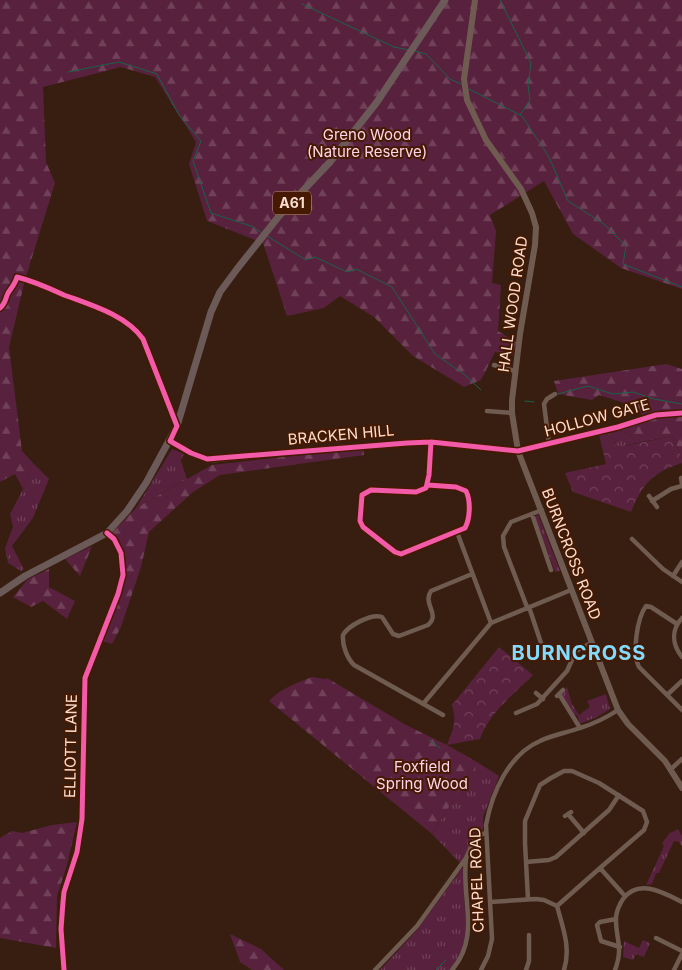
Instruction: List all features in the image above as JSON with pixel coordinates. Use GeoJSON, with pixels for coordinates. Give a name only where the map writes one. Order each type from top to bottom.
{"type":"FeatureCollection","features":[{"type":"Feature","properties":{"kind":"highway","name":"A61"},"geometry":{"type":"LineString","coordinates":[[0,593],[25,576],[106,532],[127,512],[170,441],[184,406],[212,312],[220,292],[279,216],[330,162],[376,102],[445,0]]}},
{"type":"Feature","properties":{"kind":"main road","name":"HALL WOOD ROAD"},"geometry":{"type":"LineString","coordinates":[[475,0],[464,79],[467,100],[486,140],[521,189],[536,227],[535,245],[515,371],[512,413],[518,451]]}},
{"type":"Feature","properties":{"kind":"main road","name":"BURNCROSS ROAD"},"geometry":{"type":"LineString","coordinates":[[518,451],[618,710],[628,724],[662,757],[671,768],[682,788]]}},
{"type":"Feature","properties":{"kind":"street"},"geometry":{"type":"LineString","coordinates":[[494,365],[515,371]]}},
{"type":"Feature","properties":{"kind":"street"},"geometry":{"type":"LineString","coordinates":[[549,444],[544,404],[554,394]]}},
{"type":"Feature","properties":{"kind":"street"},"geometry":{"type":"LineString","coordinates":[[487,411],[512,413]]}},
{"type":"Feature","properties":{"kind":"street","name":"HOLLOW GATE"},"geometry":{"type":"LineString","coordinates":[[518,451],[618,427],[656,415],[682,413]]}},
{"type":"Feature","properties":{"kind":"street","name":"BRACKEN HILL"},"geometry":{"type":"LineString","coordinates":[[170,441],[201,458],[214,460],[342,447],[431,442],[518,451]]}},
{"type":"Feature","properties":{"kind":"street"},"geometry":{"type":"LineString","coordinates":[[428,485],[456,487],[468,494],[468,523],[465,528],[401,554],[395,552],[361,524],[361,498],[364,492],[371,490],[416,492],[424,490],[428,485],[431,442]]}},
{"type":"Feature","properties":{"kind":"street"},"geometry":{"type":"LineString","coordinates":[[652,501],[671,489],[682,485],[681,478]]}},
{"type":"Feature","properties":{"kind":"street"},"geometry":{"type":"LineString","coordinates":[[649,496],[657,507]]}},
{"type":"Feature","properties":{"kind":"street"},"geometry":{"type":"LineString","coordinates":[[542,510],[511,522],[504,531],[502,541],[542,646]]}},
{"type":"Feature","properties":{"kind":"street"},"geometry":{"type":"LineString","coordinates":[[532,514],[551,570]]}},
{"type":"Feature","properties":{"kind":"street","name":"ELLIOTT LANE"},"geometry":{"type":"LineString","coordinates":[[64,970],[61,929],[62,902],[77,852],[82,819],[85,678],[118,594],[123,575],[121,553],[114,539],[106,532]]}},
{"type":"Feature","properties":{"kind":"street"},"geometry":{"type":"LineString","coordinates":[[457,532],[491,623]]}},
{"type":"Feature","properties":{"kind":"street"},"geometry":{"type":"LineString","coordinates":[[632,539],[663,569],[682,582]]}},
{"type":"Feature","properties":{"kind":"street"},"geometry":{"type":"LineString","coordinates":[[673,576],[682,562]]}},
{"type":"Feature","properties":{"kind":"street"},"geometry":{"type":"LineString","coordinates":[[444,715],[354,665],[348,658],[342,639],[343,635],[350,628],[375,616],[382,617],[393,634],[398,636],[428,624],[433,620],[427,600],[430,591],[472,574]]}},
{"type":"Feature","properties":{"kind":"street"},"geometry":{"type":"LineString","coordinates":[[423,704],[491,623],[571,590]]}},
{"type":"Feature","properties":{"kind":"street"},"geometry":{"type":"LineString","coordinates":[[677,624],[648,606],[644,607],[638,624],[637,664],[682,710]]}},
{"type":"Feature","properties":{"kind":"street"},"geometry":{"type":"LineString","coordinates":[[682,618],[677,624],[674,637],[676,646],[682,656]]}},
{"type":"Feature","properties":{"kind":"street"},"geometry":{"type":"LineString","coordinates":[[516,713],[534,706],[543,699],[567,671],[576,651],[591,643]]}},
{"type":"Feature","properties":{"kind":"street"},"geometry":{"type":"LineString","coordinates":[[667,695],[682,680]]}},
{"type":"Feature","properties":{"kind":"street"},"geometry":{"type":"LineString","coordinates":[[563,690],[558,695],[580,728]]}},
{"type":"Feature","properties":{"kind":"street"},"geometry":{"type":"LineString","coordinates":[[536,693],[543,699]]}},
{"type":"Feature","properties":{"kind":"street","name":"CHAPEL ROAD"},"geometry":{"type":"LineString","coordinates":[[482,969],[488,956],[492,939],[486,833],[488,815],[506,772],[519,754],[531,745],[546,738],[580,728],[618,710]]}},
{"type":"Feature","properties":{"kind":"street"},"geometry":{"type":"LineString","coordinates":[[671,768],[682,759]]}},
{"type":"Feature","properties":{"kind":"street"},"geometry":{"type":"LineString","coordinates":[[528,899],[525,822],[538,789],[543,783],[561,772],[572,771],[599,783],[643,811],[646,816],[647,826],[557,906]]}},
{"type":"Feature","properties":{"kind":"street"},"geometry":{"type":"LineString","coordinates":[[526,862],[553,859],[609,810],[619,795]]}},
{"type":"Feature","properties":{"kind":"street"},"geometry":{"type":"LineString","coordinates":[[568,814],[584,832]]}},
{"type":"Feature","properties":{"kind":"street"},"geometry":{"type":"LineString","coordinates":[[375,970],[417,926],[466,858],[476,836],[486,833]]}},
{"type":"Feature","properties":{"kind":"street"},"geometry":{"type":"LineString","coordinates":[[452,970],[462,958],[468,938],[466,858]]}},
{"type":"Feature","properties":{"kind":"street"},"geometry":{"type":"LineString","coordinates":[[600,868],[625,896]]}},
{"type":"Feature","properties":{"kind":"street"},"geometry":{"type":"LineString","coordinates":[[615,970],[620,947],[616,919],[618,908],[625,896],[636,890],[647,888],[682,902]]}},
{"type":"Feature","properties":{"kind":"street"},"geometry":{"type":"LineString","coordinates":[[490,902],[528,899],[544,900],[557,906],[568,946],[567,962],[564,970]]}},
{"type":"Feature","properties":{"kind":"street"},"geometry":{"type":"LineString","coordinates":[[616,919],[600,922],[597,925],[600,939],[620,947]]}},
{"type":"Feature","properties":{"kind":"street"},"geometry":{"type":"LineString","coordinates":[[526,970],[529,962],[527,938]]}},
{"type":"Feature","properties":{"kind":"street"},"geometry":{"type":"LineString","coordinates":[[656,938],[682,952],[674,970]]}},
{"type":"Feature","properties":{"kind":"green space","name":"Greno Wood (Nature Reserve)"},"geometry":{"type":"Polygon","coordinates":[[[0,0],[682,0],[682,289],[621,268],[573,234],[544,181],[490,215],[496,231],[492,283],[501,285],[498,331],[516,342],[513,355],[495,352],[481,380],[464,387],[413,356],[374,317],[340,296],[324,308],[287,316],[263,243],[207,221],[189,164],[196,142],[155,77],[121,67],[43,87],[46,162],[55,183],[25,280],[9,347],[22,451],[33,463],[23,489],[15,474],[0,482],[0,0]]]}},
{"type":"Feature","properties":{"kind":"green space"},"geometry":{"type":"Polygon","coordinates":[[[666,364],[682,369],[682,410],[656,411],[642,415],[637,407],[599,395],[592,400],[558,394],[554,381],[666,364]]]}},
{"type":"Feature","properties":{"kind":"green space"},"geometry":{"type":"Polygon","coordinates":[[[682,415],[682,459],[673,436],[636,443],[630,434],[616,430],[655,416],[682,415]]]}},
{"type":"Feature","properties":{"kind":"green space"},"geometry":{"type":"Polygon","coordinates":[[[616,430],[630,434],[636,443],[615,446],[614,439],[608,432],[616,430]]]}},
{"type":"Feature","properties":{"kind":"green space"},"geometry":{"type":"Polygon","coordinates":[[[608,432],[614,439],[615,446],[624,446],[673,436],[682,459],[682,463],[656,475],[644,486],[631,512],[573,492],[565,473],[606,464],[599,435],[608,432]]]}},
{"type":"Feature","properties":{"kind":"green space"},"geometry":{"type":"Polygon","coordinates":[[[364,448],[364,455],[220,475],[193,492],[149,532],[141,567],[121,627],[112,644],[102,641],[120,597],[125,575],[124,550],[112,533],[136,508],[212,465],[364,448]]]}},
{"type":"Feature","properties":{"kind":"green space"},"geometry":{"type":"Polygon","coordinates":[[[172,449],[184,454],[181,461],[187,479],[136,508],[172,449]]]}},
{"type":"Feature","properties":{"kind":"green space"},"geometry":{"type":"Polygon","coordinates":[[[33,463],[49,479],[33,518],[12,546],[24,569],[21,571],[8,563],[5,548],[13,527],[10,514],[23,489],[33,463]]]}},
{"type":"Feature","properties":{"kind":"green space"},"geometry":{"type":"Polygon","coordinates":[[[538,514],[560,571],[555,572],[535,517],[538,514]]]}},
{"type":"Feature","properties":{"kind":"green space"},"geometry":{"type":"Polygon","coordinates":[[[92,546],[80,576],[65,559],[92,546]]]}},
{"type":"Feature","properties":{"kind":"green space"},"geometry":{"type":"Polygon","coordinates":[[[49,569],[49,587],[75,601],[67,619],[43,601],[31,607],[13,597],[28,579],[49,569]]]}},
{"type":"Feature","properties":{"kind":"green space"},"geometry":{"type":"Polygon","coordinates":[[[499,647],[533,675],[496,712],[480,739],[447,745],[453,730],[452,705],[499,647]]]}},
{"type":"Feature","properties":{"kind":"green space","name":"Foxfield Spring Wood"},"geometry":{"type":"Polygon","coordinates":[[[312,677],[327,678],[406,725],[477,762],[432,834],[269,701],[284,689],[312,677]]]}},
{"type":"Feature","properties":{"kind":"green space"},"geometry":{"type":"Polygon","coordinates":[[[567,687],[572,704],[579,715],[590,707],[587,701],[606,694],[610,709],[597,717],[579,724],[578,716],[574,714],[562,696],[567,687]]]}},
{"type":"Feature","properties":{"kind":"green space"},"geometry":{"type":"Polygon","coordinates":[[[477,762],[499,776],[483,817],[483,830],[476,831],[461,864],[432,834],[477,762]]]}},
{"type":"Feature","properties":{"kind":"green space"},"geometry":{"type":"Polygon","coordinates":[[[77,822],[67,865],[57,896],[56,948],[0,938],[0,838],[12,831],[22,833],[52,825],[77,822]]]}},
{"type":"Feature","properties":{"kind":"green space"},"geometry":{"type":"Polygon","coordinates":[[[678,829],[682,836],[682,846],[679,842],[674,841],[652,884],[646,885],[664,846],[662,843],[670,833],[678,829]]]}},
{"type":"Feature","properties":{"kind":"green space"},"geometry":{"type":"Polygon","coordinates":[[[463,867],[466,936],[459,959],[449,970],[380,970],[417,930],[463,867]]]}},
{"type":"Feature","properties":{"kind":"green space"},"geometry":{"type":"Polygon","coordinates":[[[230,934],[261,949],[284,970],[252,970],[240,962],[230,934]]]}},
{"type":"Feature","properties":{"kind":"green space"},"geometry":{"type":"Polygon","coordinates":[[[643,940],[650,943],[644,957],[636,954],[633,960],[623,957],[624,941],[639,948],[643,940]]]}},
{"type":"Feature","properties":{"kind":"waterway"},"geometry":{"type":"LineString","coordinates":[[500,0],[531,63],[528,85],[530,100],[520,115]]}},
{"type":"Feature","properties":{"kind":"waterway"},"geometry":{"type":"LineString","coordinates":[[302,4],[394,47],[409,50]]}},
{"type":"Feature","properties":{"kind":"waterway"},"geometry":{"type":"LineString","coordinates":[[415,51],[426,54],[450,79],[461,84]]}},
{"type":"Feature","properties":{"kind":"waterway"},"geometry":{"type":"LineString","coordinates":[[68,72],[119,62],[157,74],[179,115],[201,141],[193,161],[211,213],[251,226],[262,233]]}},
{"type":"Feature","properties":{"kind":"waterway"},"geometry":{"type":"LineString","coordinates":[[469,89],[522,116],[549,157],[568,201],[604,224],[626,246],[623,264],[682,287]]}},
{"type":"Feature","properties":{"kind":"waterway"},"geometry":{"type":"LineString","coordinates":[[267,236],[306,260],[315,257],[347,272],[356,269],[392,287],[435,354],[465,375],[481,390]]}},
{"type":"Feature","properties":{"kind":"waterway"},"geometry":{"type":"LineString","coordinates":[[558,394],[588,386],[613,394],[633,392],[654,399],[682,404]]}},
{"type":"Feature","properties":{"kind":"waterway"},"geometry":{"type":"LineString","coordinates":[[525,401],[534,402]]}},
{"type":"Feature","properties":{"kind":"waterway"},"geometry":{"type":"LineString","coordinates":[[429,740],[440,748]]}},
{"type":"Feature","properties":{"kind":"waterway"},"geometry":{"type":"LineString","coordinates":[[436,970],[446,960]]}},
{"type":"Feature","properties":{"kind":"cycle path"},"geometry":{"type":"LineString","coordinates":[[0,308],[17,277],[96,307],[127,323],[143,339],[177,426],[170,441],[191,453],[207,459],[431,442],[518,451],[618,427],[656,415],[682,413]]}},
{"type":"Feature","properties":{"kind":"cycle path"},"geometry":{"type":"LineString","coordinates":[[428,485],[456,487],[466,491],[469,500],[469,510],[465,528],[401,554],[395,552],[363,527],[360,521],[362,495],[371,490],[416,492],[426,488],[429,475],[431,442]]}},
{"type":"Feature","properties":{"kind":"cycle path"},"geometry":{"type":"LineString","coordinates":[[64,970],[61,929],[64,892],[77,852],[82,819],[85,678],[118,594],[123,575],[121,553],[114,539],[107,533]]}},
{"type":"Feature","properties":{"kind":"district","name":"BURNCROSS"},"geometry":{"type":"Point","coordinates":[579,653]}}]}
